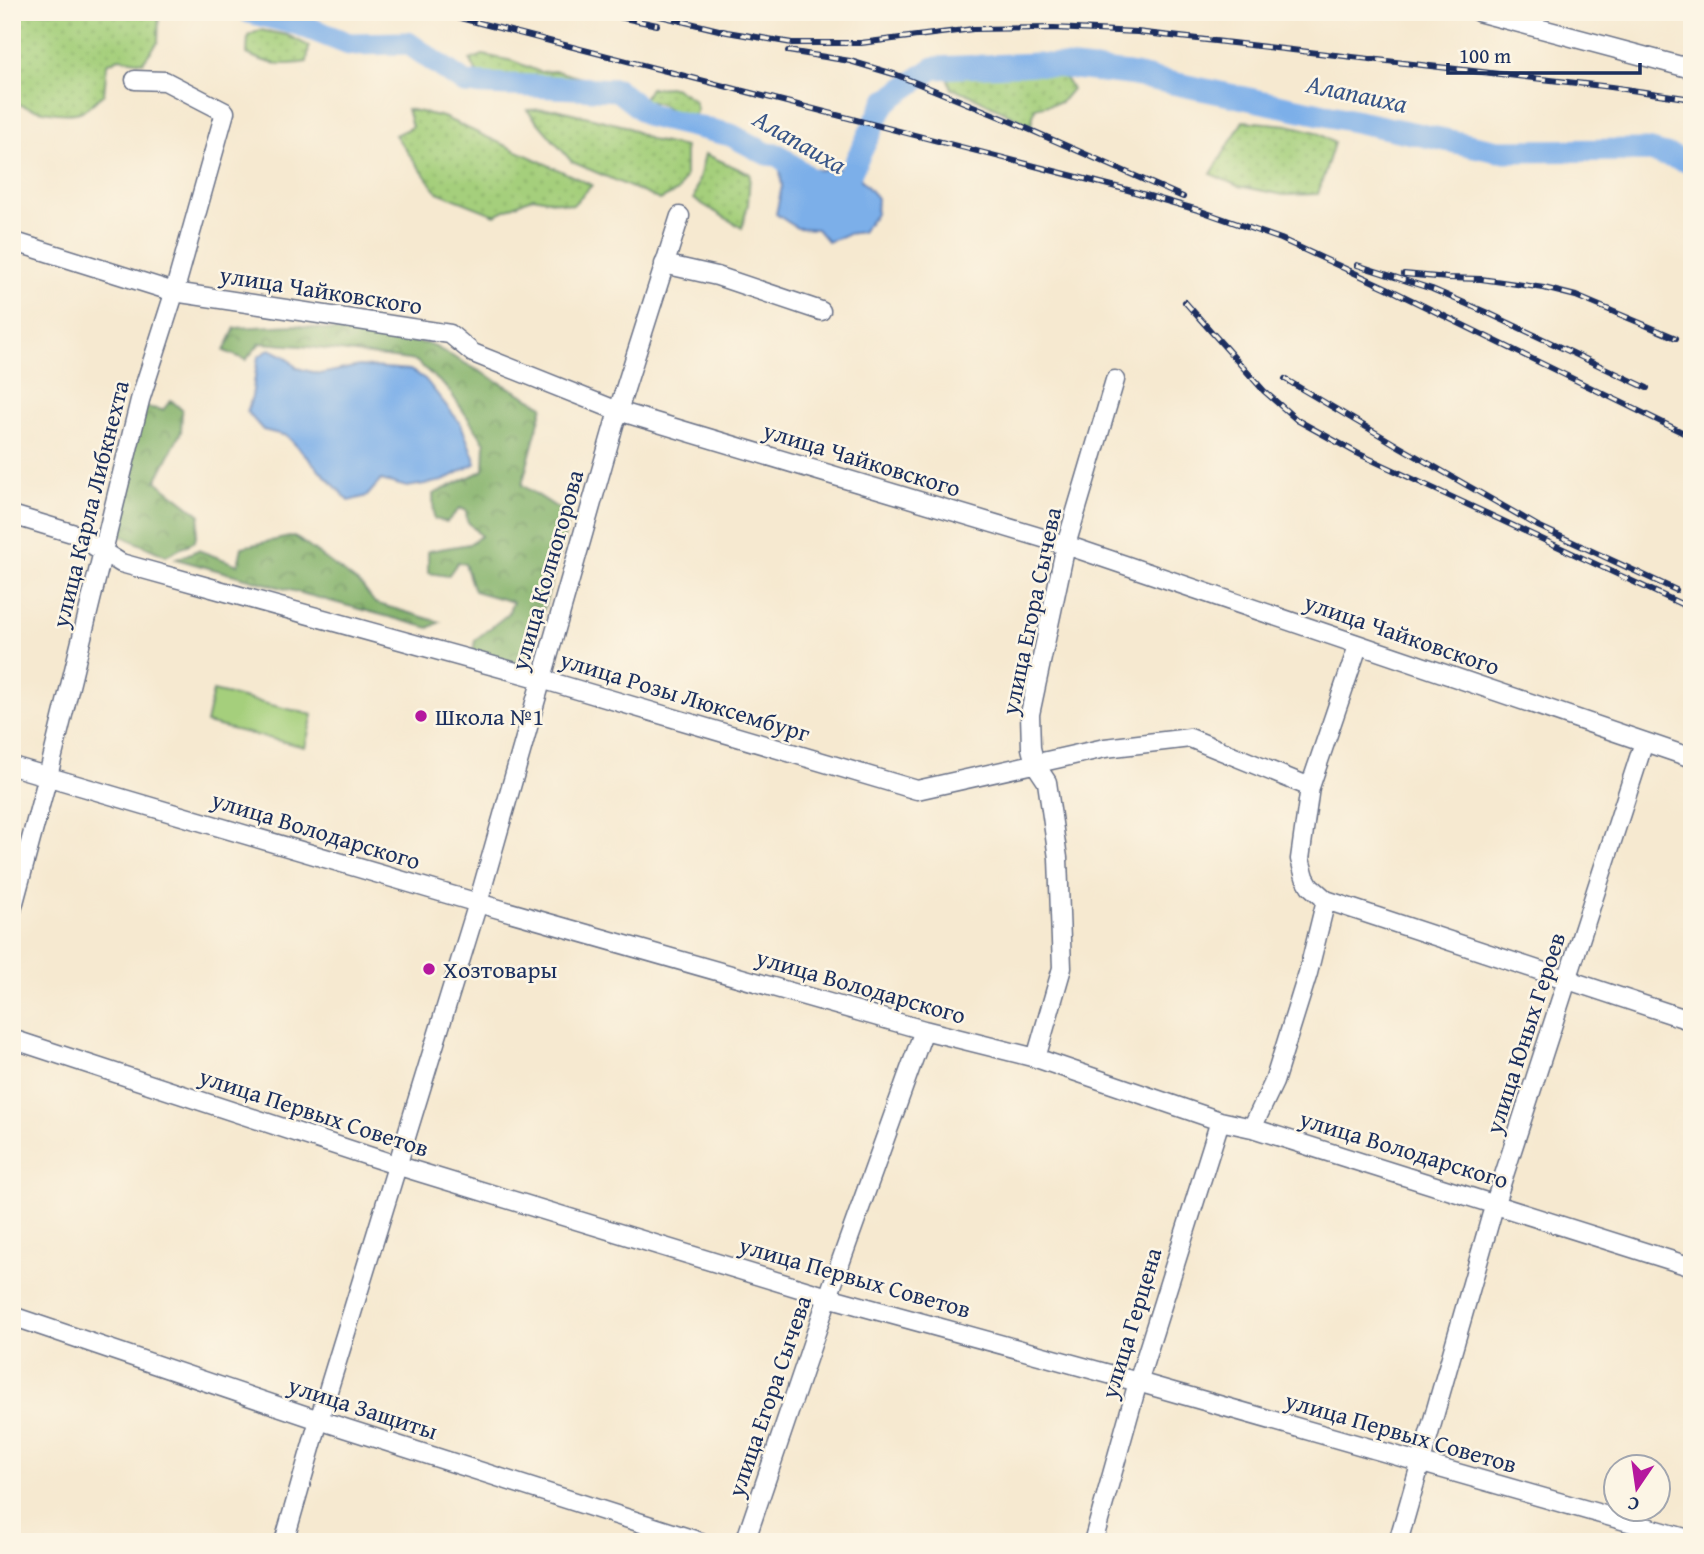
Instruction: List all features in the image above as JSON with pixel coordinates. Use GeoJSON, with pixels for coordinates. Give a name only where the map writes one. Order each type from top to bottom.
{"type":"FeatureCollection","features":[{"type":"Feature","properties":{"kind":"street"},"geometry":{"type":"LineString","coordinates":[[1478,12],[1692,69]]}},
{"type":"Feature","properties":{"kind":"street","name":"улица Карла Либкнехта"},"geometry":{"type":"LineString","coordinates":[[12,910],[48,776],[139,400],[174,292],[225,112],[164,81],[135,79]]}},
{"type":"Feature","properties":{"kind":"street","name":"улица Колногорова"},"geometry":{"type":"LineString","coordinates":[[284,1542],[396,1165],[478,903],[618,411],[680,216]]}},
{"type":"Feature","properties":{"kind":"street","name":"улица Чайковского"},"geometry":{"type":"LineString","coordinates":[[12,241],[174,292],[450,334],[473,352],[618,411],[1066,545],[1692,758]]}},
{"type":"Feature","properties":{"kind":"street"},"geometry":{"type":"LineString","coordinates":[[664,264],[717,276],[821,311]]}},
{"type":"Feature","properties":{"kind":"street","name":"улица Егора Сычева"},"geometry":{"type":"LineString","coordinates":[[1036,1058],[1062,968],[1058,858],[1047,782],[1035,764],[1031,748],[1030,713],[1066,545],[1115,380]]}},
{"type":"Feature","properties":{"kind":"street","name":"улица Розы Люксембург"},"geometry":{"type":"LineString","coordinates":[[12,515],[75,534],[121,563],[541,679],[917,790],[1105,748],[1190,738],[1310,787]]}},
{"type":"Feature","properties":{"kind":"street"},"geometry":{"type":"LineString","coordinates":[[1358,646],[1310,787],[1300,859],[1310,886],[1326,900],[1692,1021]]}},
{"type":"Feature","properties":{"kind":"street","name":"улица Юных Героев"},"geometry":{"type":"LineString","coordinates":[[1398,1542],[1495,1203],[1644,742]]}},
{"type":"Feature","properties":{"kind":"street","name":"улица Володарского"},"geometry":{"type":"LineString","coordinates":[[12,766],[478,903],[924,1030],[1036,1058],[1220,1121],[1252,1128],[1495,1203],[1692,1267]]}},
{"type":"Feature","properties":{"kind":"street"},"geometry":{"type":"LineString","coordinates":[[1252,1128],[1274,1082],[1308,973],[1326,900]]}},
{"type":"Feature","properties":{"kind":"street","name":"улица Егора Сычева"},"geometry":{"type":"LineString","coordinates":[[746,1542],[828,1297],[924,1030]]}},
{"type":"Feature","properties":{"kind":"street","name":"улица Первых Советов"},"geometry":{"type":"LineString","coordinates":[[12,1039],[396,1165],[828,1297],[1138,1381],[1692,1540]]}},
{"type":"Feature","properties":{"kind":"street","name":"улица Герцена"},"geometry":{"type":"LineString","coordinates":[[1093,1542],[1138,1381],[1220,1121]]}},
{"type":"Feature","properties":{"kind":"street","name":"улица Защиты"},"geometry":{"type":"LineString","coordinates":[[12,1315],[319,1420],[701,1542]]}},
{"type":"Feature","properties":{"kind":"green space"},"geometry":{"type":"Polygon","coordinates":[[[12,12],[159,12],[158,42],[143,62],[119,58],[107,64],[104,94],[82,111],[67,114],[36,110],[12,101],[12,12]]]}},
{"type":"Feature","properties":{"kind":"green space"},"geometry":{"type":"Polygon","coordinates":[[[260,30],[287,35],[309,46],[307,62],[276,64],[247,54],[248,36],[260,30]]]}},
{"type":"Feature","properties":{"kind":"green space"},"geometry":{"type":"Polygon","coordinates":[[[483,55],[513,61],[540,72],[556,71],[589,80],[583,97],[511,87],[490,89],[470,60],[483,55]]]}},
{"type":"Feature","properties":{"kind":"green space"},"geometry":{"type":"Polygon","coordinates":[[[1006,70],[1064,77],[1072,89],[1061,102],[1035,108],[1031,125],[966,93],[952,89],[946,76],[1006,70]]]}},
{"type":"Feature","properties":{"kind":"green space"},"geometry":{"type":"Polygon","coordinates":[[[674,87],[694,100],[697,109],[691,124],[679,122],[662,105],[643,100],[650,88],[674,87]]]}},
{"type":"Feature","properties":{"kind":"green space"},"geometry":{"type":"Polygon","coordinates":[[[407,109],[443,117],[592,185],[573,205],[533,197],[495,215],[437,192],[395,135],[412,127],[407,109]]]}},
{"type":"Feature","properties":{"kind":"green space"},"geometry":{"type":"Polygon","coordinates":[[[556,109],[625,126],[651,140],[685,147],[685,177],[678,191],[660,200],[572,162],[527,110],[556,109]]]}},
{"type":"Feature","properties":{"kind":"green space"},"geometry":{"type":"Polygon","coordinates":[[[1243,121],[1288,125],[1316,132],[1334,143],[1318,194],[1284,195],[1238,186],[1211,174],[1243,121]]]}},
{"type":"Feature","properties":{"kind":"green space"},"geometry":{"type":"Polygon","coordinates":[[[705,154],[750,174],[748,204],[742,228],[694,199],[705,154]]]}},
{"type":"Feature","properties":{"kind":"green space"},"geometry":{"type":"Polygon","coordinates":[[[294,325],[430,344],[543,406],[522,485],[570,516],[528,665],[473,652],[475,640],[508,614],[513,602],[474,591],[465,564],[458,562],[448,576],[428,573],[428,551],[469,544],[481,536],[467,521],[466,511],[460,508],[447,522],[434,519],[433,494],[484,470],[485,443],[448,389],[416,361],[260,343],[246,360],[224,351],[235,328],[294,325]]]}},
{"type":"Feature","properties":{"kind":"green space"},"geometry":{"type":"Polygon","coordinates":[[[171,400],[182,410],[181,432],[156,481],[200,515],[195,541],[166,556],[117,534],[124,484],[144,407],[163,410],[171,400]]]}},
{"type":"Feature","properties":{"kind":"green space"},"geometry":{"type":"Polygon","coordinates":[[[294,536],[361,585],[375,603],[440,622],[429,628],[176,559],[198,550],[238,565],[242,547],[294,536]]]}},
{"type":"Feature","properties":{"kind":"green space"},"geometry":{"type":"Polygon","coordinates":[[[213,691],[313,715],[305,747],[206,723],[213,691]]]}},
{"type":"Feature","properties":{"kind":"water"},"geometry":{"type":"Polygon","coordinates":[[[778,155],[787,164],[819,170],[846,168],[859,177],[877,198],[876,214],[862,232],[847,234],[828,242],[817,229],[797,228],[776,214],[782,186],[778,155]]]}},
{"type":"Feature","properties":{"kind":"water"},"geometry":{"type":"Polygon","coordinates":[[[270,349],[286,357],[297,368],[320,374],[359,366],[410,370],[425,379],[461,424],[476,463],[443,481],[407,487],[381,480],[367,496],[349,501],[287,436],[263,430],[247,412],[258,357],[270,349]]]}},
{"type":"Feature","properties":{"kind":"waterway","name":"Алапаиха"},"geometry":{"type":"LineString","coordinates":[[249,12],[298,24],[349,44],[408,43],[465,83],[617,90],[650,116],[731,135],[767,154],[778,155],[837,200],[885,102],[934,68],[1038,64],[1129,74],[1498,151],[1646,150],[1692,162]]}},
{"type":"Feature","properties":{"kind":"railway"},"geometry":{"type":"LineString","coordinates":[[437,12],[1198,210],[1281,239],[1692,437]]}},
{"type":"Feature","properties":{"kind":"railway"},"geometry":{"type":"LineString","coordinates":[[567,12],[606,17]]}},
{"type":"Feature","properties":{"kind":"railway"},"geometry":{"type":"LineString","coordinates":[[596,12],[657,25]]}},
{"type":"Feature","properties":{"kind":"railway"},"geometry":{"type":"LineString","coordinates":[[644,12],[727,32],[792,43],[861,43],[973,29],[1054,28],[1137,32],[1611,87],[1692,99]]}},
{"type":"Feature","properties":{"kind":"railway"},"geometry":{"type":"LineString","coordinates":[[788,51],[850,61],[897,75],[1183,197]]}},
{"type":"Feature","properties":{"kind":"railway"},"geometry":{"type":"LineString","coordinates":[[1357,265],[1432,289],[1647,388]]}},
{"type":"Feature","properties":{"kind":"railway"},"geometry":{"type":"LineString","coordinates":[[1404,274],[1481,279],[1544,288],[1576,296],[1676,338]]}},
{"type":"Feature","properties":{"kind":"railway"},"geometry":{"type":"LineString","coordinates":[[1185,302],[1264,391],[1297,420],[1357,453],[1692,609]]}},
{"type":"Feature","properties":{"kind":"railway"},"geometry":{"type":"LineString","coordinates":[[1285,379],[1538,526],[1676,590]]}},
{"type":"Feature","properties":{"kind":"place","name":"Школа №1"},"geometry":{"type":"Point","coordinates":[421,716]}},
{"type":"Feature","properties":{"kind":"place","name":"Хозтовары"},"geometry":{"type":"Point","coordinates":[429,969]}}]}
